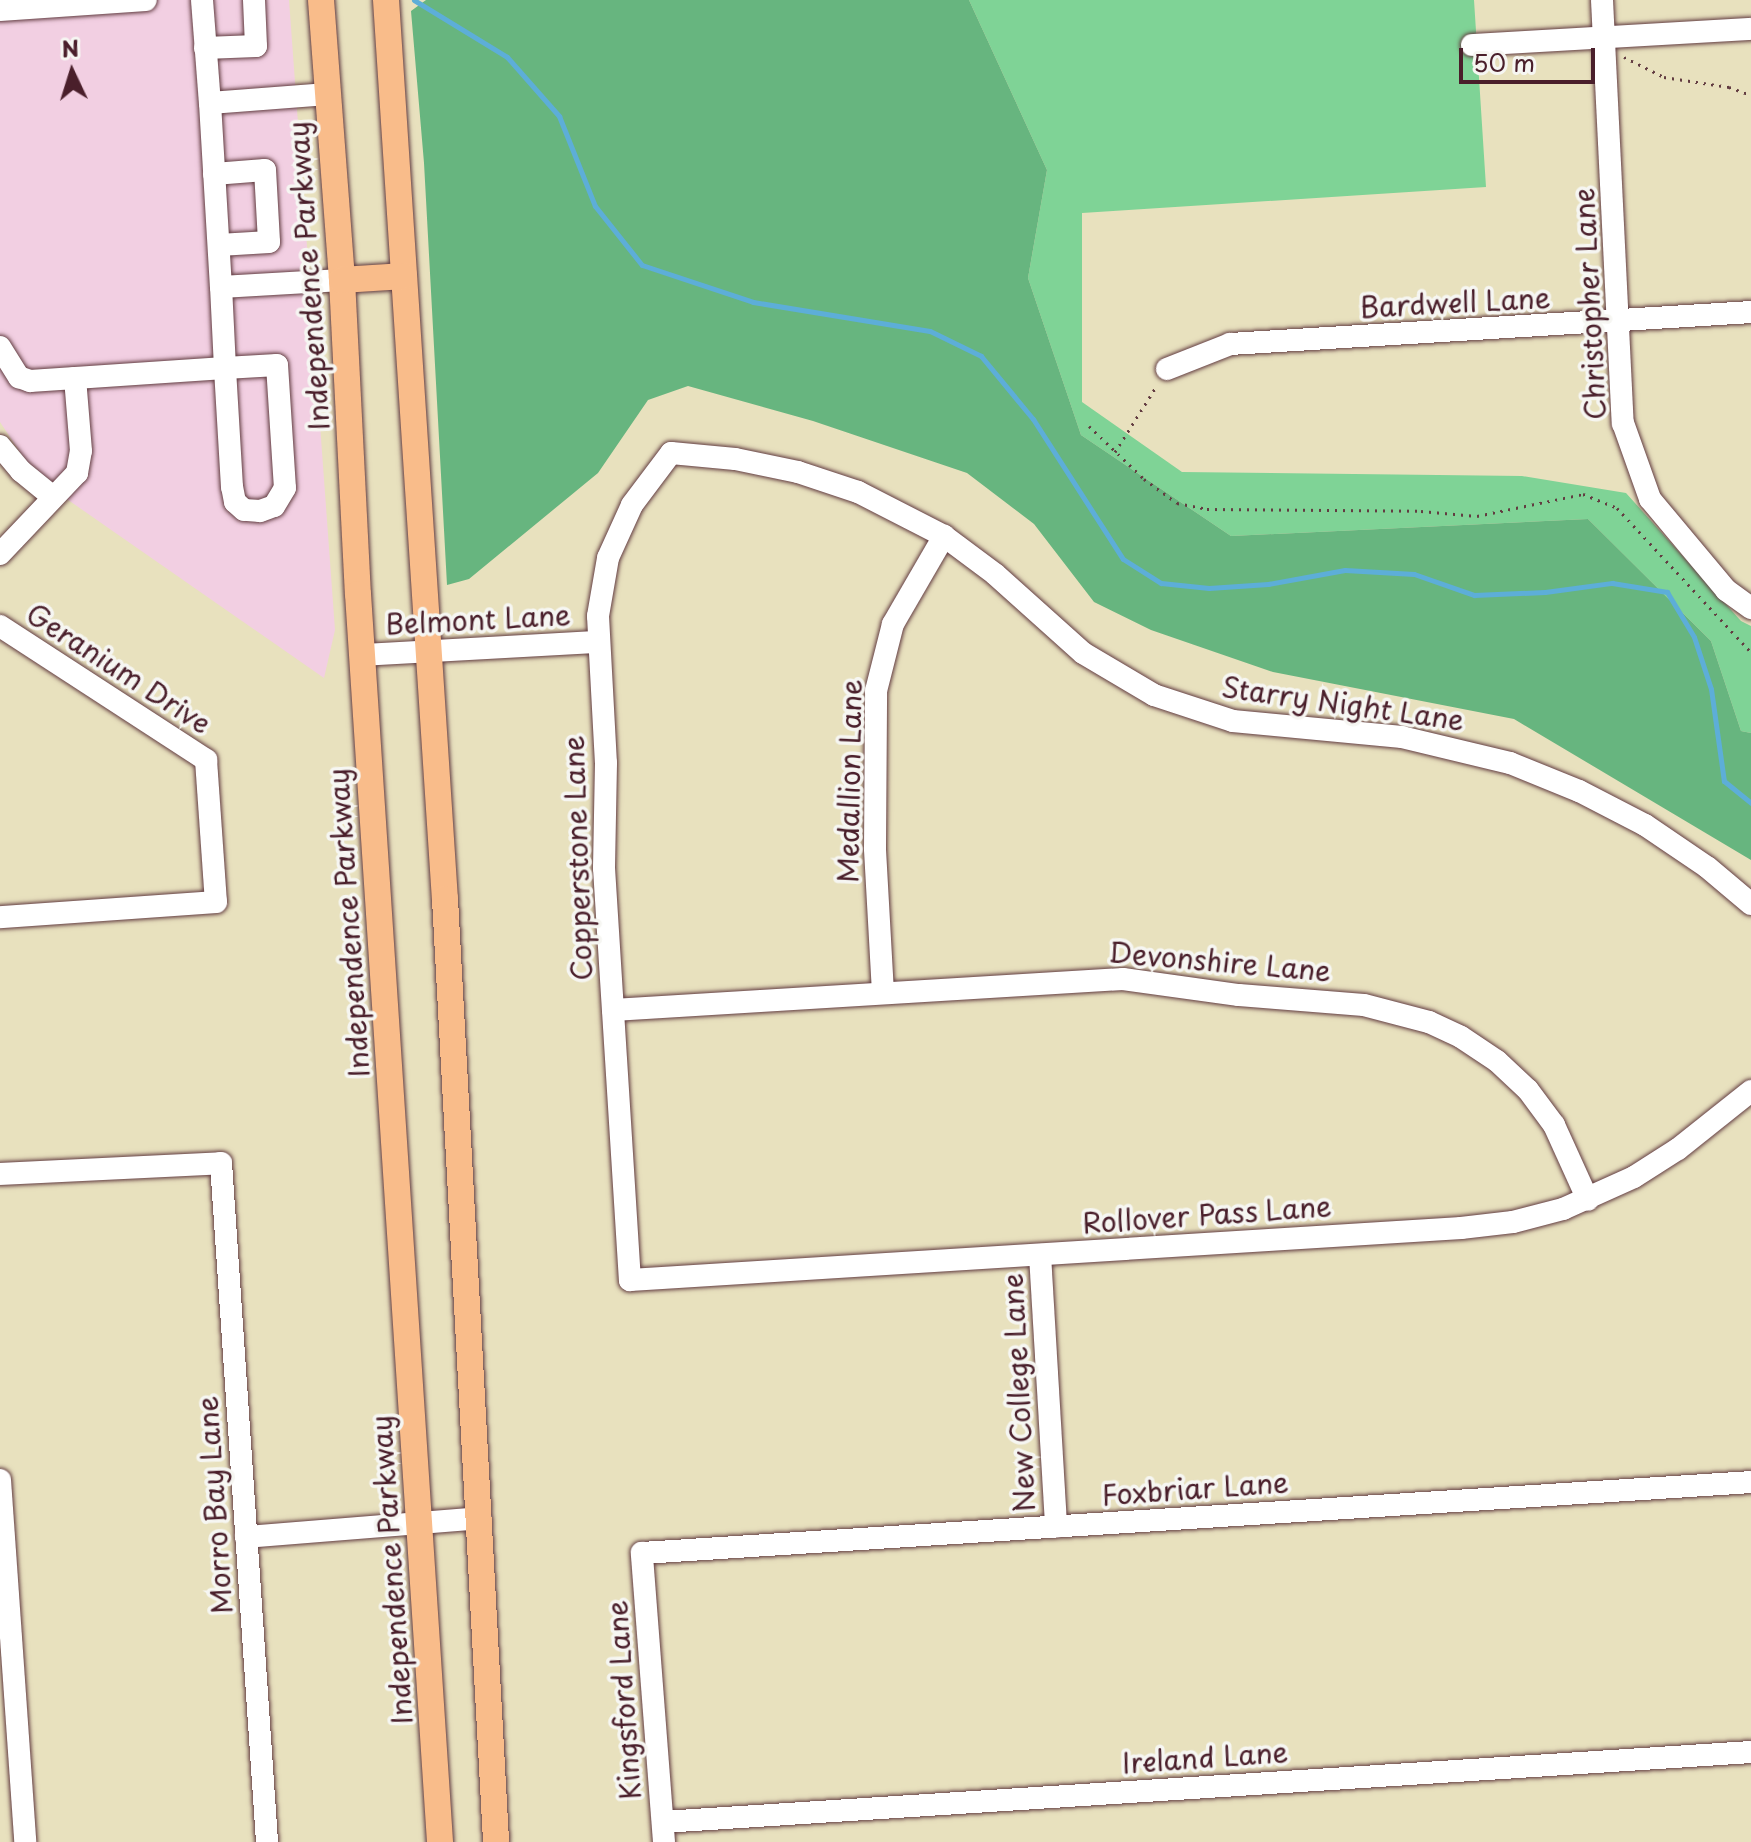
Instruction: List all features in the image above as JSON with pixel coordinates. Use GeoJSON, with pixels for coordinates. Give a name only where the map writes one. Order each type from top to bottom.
{"type":"FeatureCollection","features":[{"type":"Feature","properties":{"kind":"main road","name":"Independence Parkway"},"geometry":{"type":"LineString","coordinates":[[321,0],[342,280],[362,655],[440,1842]]}},
{"type":"Feature","properties":{"kind":"main road"},"geometry":{"type":"LineString","coordinates":[[386,0],[445,899],[496,1842]]}},
{"type":"Feature","properties":{"kind":"main road"},"geometry":{"type":"LineString","coordinates":[[342,280],[404,276]]}},
{"type":"Feature","properties":{"kind":"street"},"geometry":{"type":"LineString","coordinates":[[0,10],[146,0]]}},
{"type":"Feature","properties":{"kind":"street"},"geometry":{"type":"LineString","coordinates":[[0,347],[19,377],[30,381],[225,368],[277,365],[285,488],[274,506],[260,511],[244,510],[235,502],[225,368],[210,103],[202,0]]}},
{"type":"Feature","properties":{"kind":"street"},"geometry":{"type":"LineString","coordinates":[[205,48],[256,46],[254,0]]}},
{"type":"Feature","properties":{"kind":"street","name":"Christopher Lane"},"geometry":{"type":"LineString","coordinates":[[1602,0],[1623,423],[1650,499],[1726,590],[1751,608]]}},
{"type":"Feature","properties":{"kind":"street"},"geometry":{"type":"LineString","coordinates":[[1472,45],[1751,29]]}},
{"type":"Feature","properties":{"kind":"street"},"geometry":{"type":"LineString","coordinates":[[210,103],[328,94]]}},
{"type":"Feature","properties":{"kind":"street"},"geometry":{"type":"LineString","coordinates":[[214,174],[265,170],[269,242],[219,245]]}},
{"type":"Feature","properties":{"kind":"street"},"geometry":{"type":"LineString","coordinates":[[221,287],[342,280]]}},
{"type":"Feature","properties":{"kind":"street","name":"Bardwell Lane"},"geometry":{"type":"LineString","coordinates":[[1167,369],[1230,344],[1751,312]]}},
{"type":"Feature","properties":{"kind":"street"},"geometry":{"type":"LineString","coordinates":[[0,554],[77,473],[81,451],[75,378]]}},
{"type":"Feature","properties":{"kind":"street"},"geometry":{"type":"LineString","coordinates":[[0,446],[21,471],[53,497]]}},
{"type":"Feature","properties":{"kind":"street","name":"Starry Night Lane"},"geometry":{"type":"LineString","coordinates":[[671,453],[735,459],[808,475],[878,501],[944,536],[995,574],[1083,653],[1154,695],[1233,721],[1402,737],[1510,763],[1579,791],[1645,825],[1707,867],[1751,904]]}},
{"type":"Feature","properties":{"kind":"street","name":"Copperstone Lane"},"geometry":{"type":"LineString","coordinates":[[630,1280],[604,868],[606,763],[598,642],[600,597],[615,540],[632,505],[671,453]]}},
{"type":"Feature","properties":{"kind":"street","name":"Medallion Lane"},"geometry":{"type":"LineString","coordinates":[[883,993],[875,865],[876,691],[893,624],[944,536]]}},
{"type":"Feature","properties":{"kind":"street","name":"Geranium Drive"},"geometry":{"type":"LineString","coordinates":[[0,626],[206,760],[216,902],[0,917]]}},
{"type":"Feature","properties":{"kind":"street","name":"Belmont Lane"},"geometry":{"type":"LineString","coordinates":[[362,655],[598,642]]}},
{"type":"Feature","properties":{"kind":"street","name":"Devonshire Lane"},"geometry":{"type":"LineString","coordinates":[[613,1010],[1123,979],[1239,995],[1352,1004],[1413,1017],[1480,1048],[1528,1090],[1564,1144],[1588,1200]]}},
{"type":"Feature","properties":{"kind":"street","name":"Rollover Pass Lane"},"geometry":{"type":"LineString","coordinates":[[630,1280],[1487,1226],[1538,1216],[1588,1200],[1657,1164],[1748,1100]]}},
{"type":"Feature","properties":{"kind":"street","name":"Morro Bay Lane"},"geometry":{"type":"LineString","coordinates":[[0,1174],[221,1163],[267,1842]]}},
{"type":"Feature","properties":{"kind":"street","name":"New College Lane"},"geometry":{"type":"LineString","coordinates":[[1040,1255],[1056,1527]]}},
{"type":"Feature","properties":{"kind":"street"},"geometry":{"type":"LineString","coordinates":[[0,1480],[25,1842]]}},
{"type":"Feature","properties":{"kind":"street","name":"Foxbriar Lane"},"geometry":{"type":"LineString","coordinates":[[642,1553],[1751,1482]]}},
{"type":"Feature","properties":{"kind":"street"},"geometry":{"type":"LineString","coordinates":[[246,1537],[480,1518]]}},
{"type":"Feature","properties":{"kind":"street","name":"Kingsford Lane"},"geometry":{"type":"LineString","coordinates":[[642,1553],[663,1832]]}},
{"type":"Feature","properties":{"kind":"street","name":"Ireland Lane"},"geometry":{"type":"LineString","coordinates":[[663,1832],[1751,1752]]}},
{"type":"Feature","properties":{"kind":"path"},"geometry":{"type":"LineString","coordinates":[[1604,37],[1621,54],[1653,73],[1729,87],[1751,95]]}},
{"type":"Feature","properties":{"kind":"path"},"geometry":{"type":"LineString","coordinates":[[1115,452],[1167,369]]}},
{"type":"Feature","properties":{"kind":"path"},"geometry":{"type":"LineString","coordinates":[[1089,426],[1144,479],[1177,503],[1207,509],[1421,511],[1477,516],[1583,494],[1617,508],[1751,652]]}},
{"type":"Feature","properties":{"kind":"shaded area"},"geometry":{"type":"Polygon","coordinates":[[[0,0],[289,0],[335,630],[324,678],[38,479],[0,422],[0,0]]]}},
{"type":"Feature","properties":{"kind":"green space"},"geometry":{"type":"Polygon","coordinates":[[[426,0],[969,0],[1047,170],[1028,278],[1081,435],[1231,536],[1588,519],[1711,641],[1741,731],[1751,733],[1751,860],[1514,719],[1273,672],[1151,630],[1094,602],[1034,524],[967,473],[813,421],[688,386],[648,400],[598,473],[469,579],[447,585],[424,163],[411,11],[426,0]]]}},
{"type":"Feature","properties":{"kind":"green space"},"geometry":{"type":"Polygon","coordinates":[[[969,0],[1474,0],[1486,187],[1082,213],[1082,402],[1182,472],[1522,476],[1626,493],[1741,621],[1751,626],[1751,733],[1741,731],[1711,641],[1588,519],[1231,536],[1081,435],[1028,278],[1047,170],[969,0]]]}},
{"type":"Feature","properties":{"kind":"waterway"},"geometry":{"type":"LineString","coordinates":[[414,0],[507,57],[559,116],[595,206],[642,265],[753,302],[930,331],[981,356],[1033,419],[1123,559],[1161,583],[1209,588],[1268,584],[1345,570],[1414,574],[1474,595],[1545,592],[1612,583],[1667,592],[1694,637],[1711,689],[1724,781],[1751,803]]}}]}
